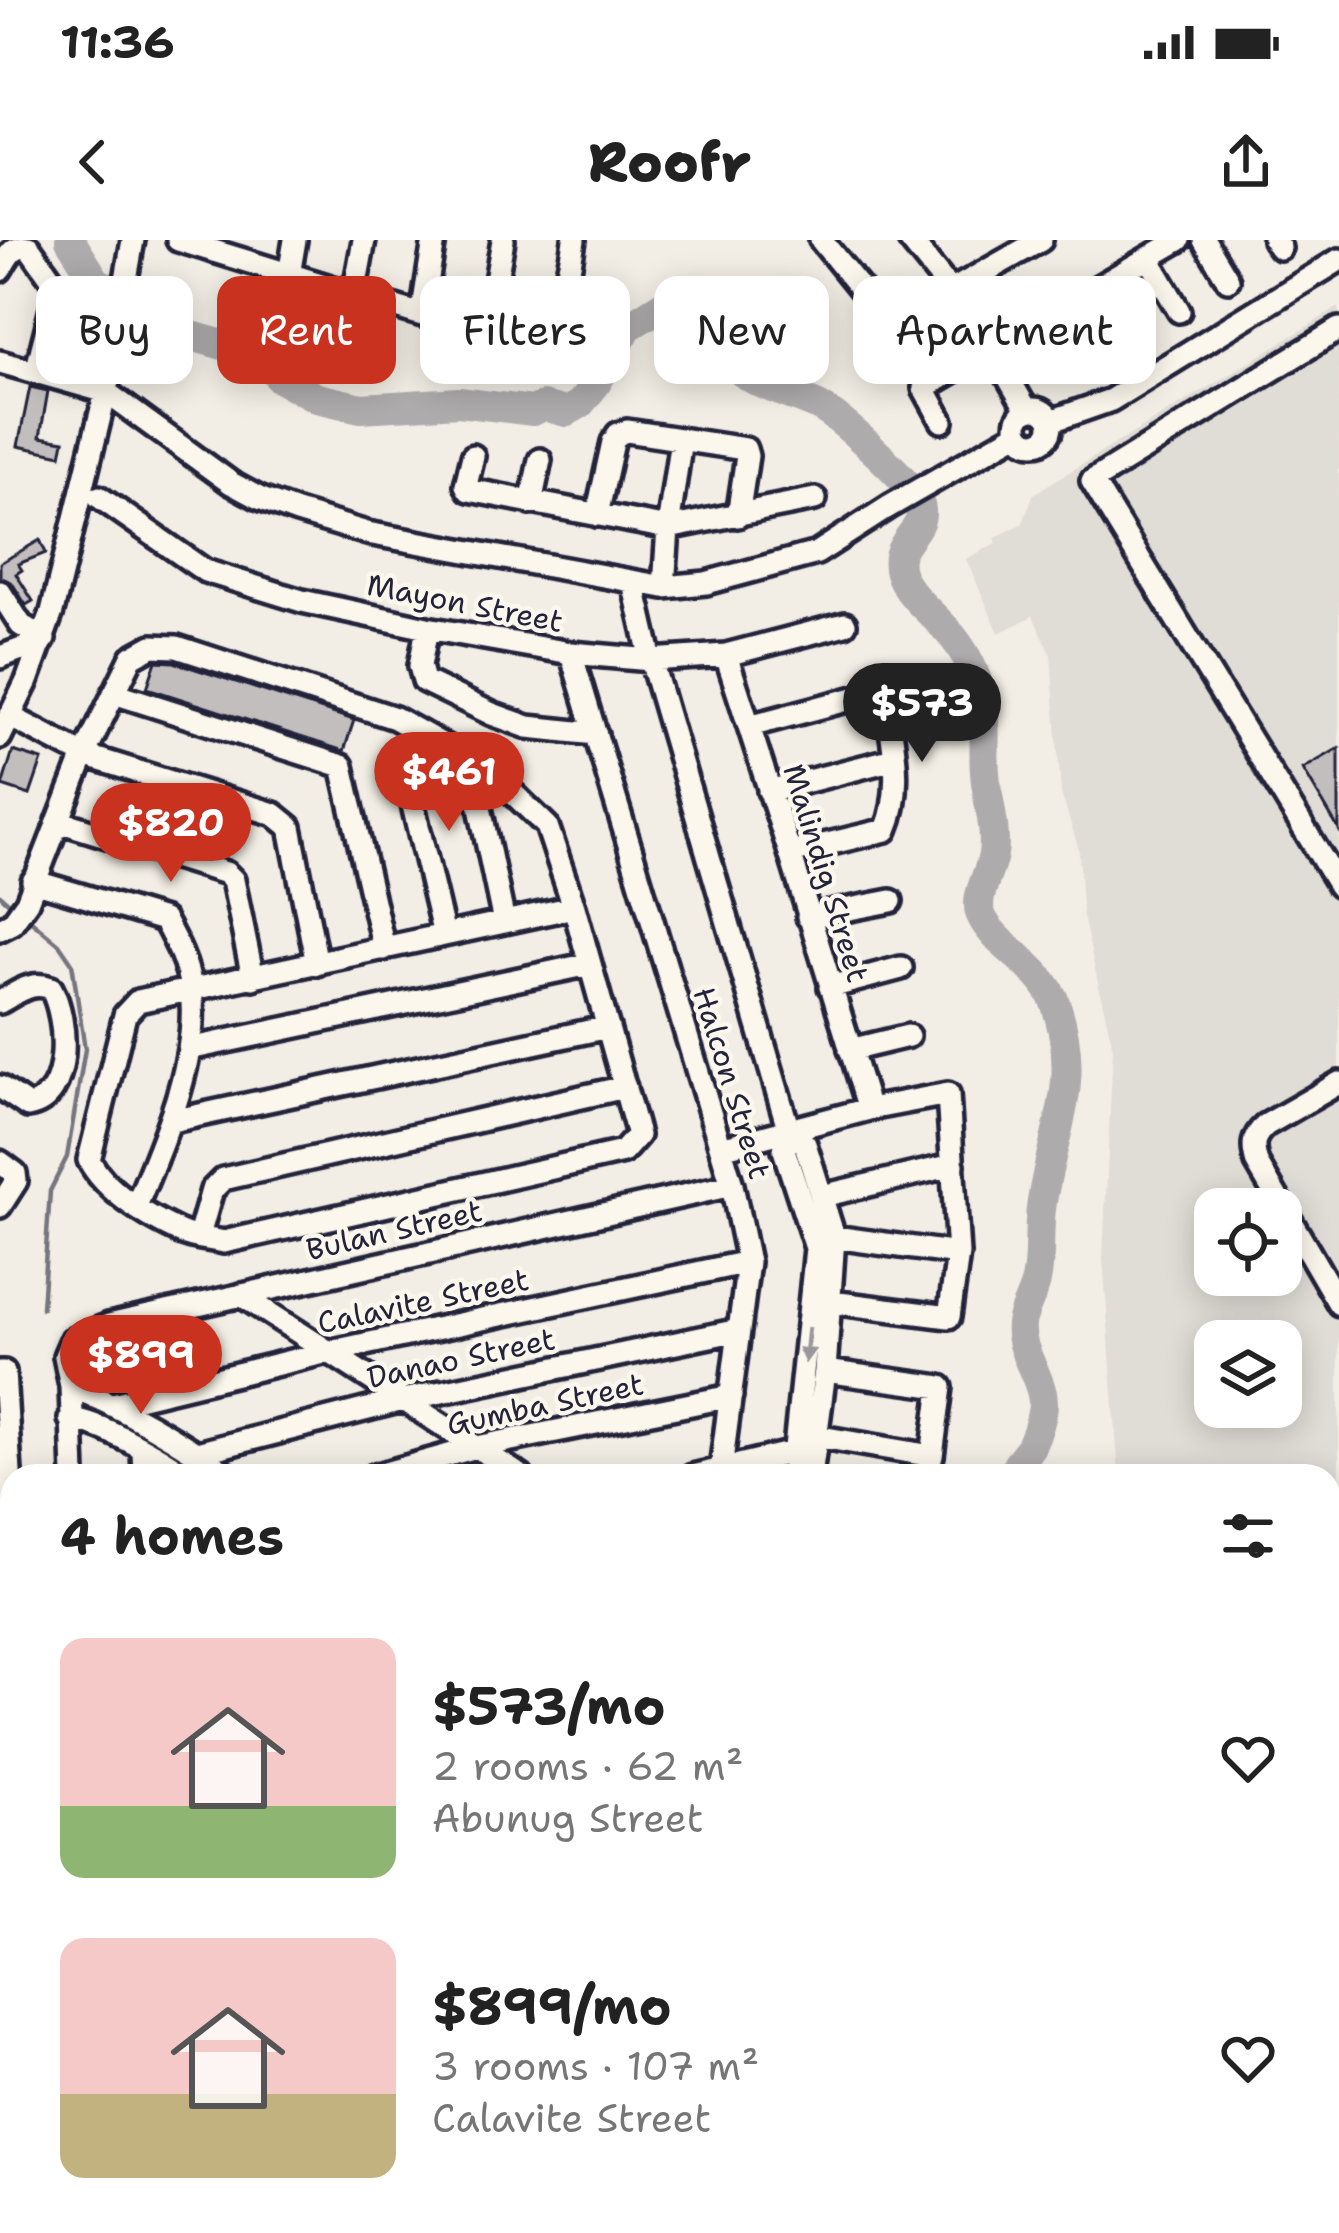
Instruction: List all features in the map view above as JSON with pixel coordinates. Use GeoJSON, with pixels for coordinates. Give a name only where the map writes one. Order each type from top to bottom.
{"type":"FeatureCollection","features":[{"type":"Feature","properties":{"kind":"street"},"geometry":{"type":"LineString","coordinates":[[134,240],[106,392],[43,640],[4,727],[50,752],[84,754],[274,814],[290,826],[317,964]]}},
{"type":"Feature","properties":{"kind":"street"},"geometry":{"type":"LineString","coordinates":[[178,240],[226,247],[296,276]]}},
{"type":"Feature","properties":{"kind":"street"},"geometry":{"type":"LineString","coordinates":[[289,274],[295,240]]}},
{"type":"Feature","properties":{"kind":"street"},"geometry":{"type":"LineString","coordinates":[[357,276],[364,240]]}},
{"type":"Feature","properties":{"kind":"street"},"geometry":{"type":"LineString","coordinates":[[428,276],[434,240]]}},
{"type":"Feature","properties":{"kind":"street"},"geometry":{"type":"LineString","coordinates":[[496,276],[502,240]]}},
{"type":"Feature","properties":{"kind":"street"},"geometry":{"type":"LineString","coordinates":[[569,276],[574,240]]}},
{"type":"Feature","properties":{"kind":"street"},"geometry":{"type":"LineString","coordinates":[[821,240],[853,280]]}},
{"type":"Feature","properties":{"kind":"street"},"geometry":{"type":"LineString","coordinates":[[910,240],[939,276]]}},
{"type":"Feature","properties":{"kind":"street"},"geometry":{"type":"LineString","coordinates":[[971,276],[1003,249],[1041,240]]}},
{"type":"Feature","properties":{"kind":"street"},"geometry":{"type":"LineString","coordinates":[[1117,276],[1179,240]]}},
{"type":"Feature","properties":{"kind":"street"},"geometry":{"type":"LineString","coordinates":[[1204,240],[1228,280]]}},
{"type":"Feature","properties":{"kind":"street"},"geometry":{"type":"LineString","coordinates":[[0,270],[12,250],[28,243],[50,276]]}},
{"type":"Feature","properties":{"kind":"street"},"geometry":{"type":"LineString","coordinates":[[1148,258],[1179,311]]}},
{"type":"Feature","properties":{"kind":"street"},"geometry":{"type":"LineString","coordinates":[[1051,422],[1111,400],[1339,260]]}},
{"type":"Feature","properties":{"kind":"street"},"geometry":{"type":"LineString","coordinates":[[1339,329],[1092,481],[1339,886]]}},
{"type":"Feature","properties":{"kind":"street"},"geometry":{"type":"LineString","coordinates":[[0,362],[36,372]]}},
{"type":"Feature","properties":{"kind":"street"},"geometry":{"type":"LineString","coordinates":[[78,384],[106,392],[230,483],[297,512],[367,533],[664,587],[706,583],[804,558],[1018,433]]}},
{"type":"Feature","properties":{"kind":"street"},"geometry":{"type":"LineString","coordinates":[[930,384],[923,388],[942,421]]}},
{"type":"Feature","properties":{"kind":"street"},"geometry":{"type":"LineString","coordinates":[[1012,384],[1027,410]]}},
{"type":"Feature","properties":{"kind":"street"},"geometry":{"type":"LineString","coordinates":[[1027,410],[1042,411],[1051,422],[1050,433],[1042,441],[1026,441],[1018,433],[1018,420],[1027,410]]}},
{"type":"Feature","properties":{"kind":"street"},"geometry":{"type":"LineString","coordinates":[[597,515],[613,442],[626,431],[745,448],[738,516]]}},
{"type":"Feature","properties":{"kind":"street"},"geometry":{"type":"LineString","coordinates":[[664,587],[681,440]]}},
{"type":"Feature","properties":{"kind":"street"},"geometry":{"type":"LineString","coordinates":[[473,456],[466,488],[668,528],[814,499]]}},
{"type":"Feature","properties":{"kind":"street"},"geometry":{"type":"LineString","coordinates":[[531,502],[540,460]]}},
{"type":"Feature","properties":{"kind":"street","name":"Mayon Street"},"geometry":{"type":"LineString","coordinates":[[99,496],[205,571],[302,601],[571,653],[651,660],[726,656],[845,624]]}},
{"type":"Feature","properties":{"kind":"street"},"geometry":{"type":"LineString","coordinates":[[633,582],[651,660],[789,1131],[784,1150],[816,1248],[793,1464]]}},
{"type":"Feature","properties":{"kind":"street"},"geometry":{"type":"LineString","coordinates":[[0,592],[22,625],[43,640]]}},
{"type":"Feature","properties":{"kind":"street"},"geometry":{"type":"LineString","coordinates":[[428,628],[420,666],[424,681],[528,727],[596,734]]}},
{"type":"Feature","properties":{"kind":"street"},"geometry":{"type":"LineString","coordinates":[[0,657],[43,640]]}},
{"type":"Feature","properties":{"kind":"street"},"geometry":{"type":"LineString","coordinates":[[6,926],[30,892],[84,754],[131,657],[152,646],[177,647],[395,718],[490,772],[547,826],[574,907],[638,1136],[623,1153],[224,1242],[182,1234],[136,1206],[98,1175],[89,1160],[125,1015],[138,1001],[574,907]]}},
{"type":"Feature","properties":{"kind":"street","name":"Halcon Street"},"geometry":{"type":"LineString","coordinates":[[571,653],[732,1185],[748,1262],[723,1464]]}},
{"type":"Feature","properties":{"kind":"street","name":"Malindig Street"},"geometry":{"type":"LineString","coordinates":[[726,656],[868,1109]]}},
{"type":"Feature","properties":{"kind":"street"},"geometry":{"type":"LineString","coordinates":[[749,726],[885,690],[896,808],[886,830],[790,853]]}},
{"type":"Feature","properties":{"kind":"street"},"geometry":{"type":"LineString","coordinates":[[115,693],[342,766],[384,949]]}},
{"type":"Feature","properties":{"kind":"street"},"geometry":{"type":"LineString","coordinates":[[413,728],[402,759],[444,935]]}},
{"type":"Feature","properties":{"kind":"street"},"geometry":{"type":"LineString","coordinates":[[769,791],[894,759]]}},
{"type":"Feature","properties":{"kind":"street"},"geometry":{"type":"LineString","coordinates":[[490,772],[479,803],[504,922]]}},
{"type":"Feature","properties":{"kind":"street"},"geometry":{"type":"LineString","coordinates":[[58,821],[226,873],[232,880],[254,978]]}},
{"type":"Feature","properties":{"kind":"street"},"geometry":{"type":"LineString","coordinates":[[30,892],[164,920],[180,949],[191,991],[189,1049],[172,1121],[136,1206]]}},
{"type":"Feature","properties":{"kind":"street"},"geometry":{"type":"LineString","coordinates":[[808,917],[891,901]]}},
{"type":"Feature","properties":{"kind":"street"},"geometry":{"type":"LineString","coordinates":[[189,1049],[590,964]]}},
{"type":"Feature","properties":{"kind":"street"},"geometry":{"type":"LineString","coordinates":[[830,987],[902,968]]}},
{"type":"Feature","properties":{"kind":"street"},"geometry":{"type":"LineString","coordinates":[[0,1002],[30,986],[51,988],[64,1028],[63,1055],[50,1097],[28,1106],[0,1087]]}},
{"type":"Feature","properties":{"kind":"street"},"geometry":{"type":"LineString","coordinates":[[172,1121],[608,1027]]}},
{"type":"Feature","properties":{"kind":"street"},"geometry":{"type":"LineString","coordinates":[[850,1050],[908,1036]]}},
{"type":"Feature","properties":{"kind":"street"},"geometry":{"type":"LineString","coordinates":[[1339,1083],[1266,1125],[1253,1143],[1257,1163],[1339,1304]]}},
{"type":"Feature","properties":{"kind":"street"},"geometry":{"type":"LineString","coordinates":[[199,1236],[212,1190],[223,1179],[625,1087]]}},
{"type":"Feature","properties":{"kind":"street"},"geometry":{"type":"LineString","coordinates":[[721,1148],[868,1109],[948,1094],[958,1254],[949,1317],[831,1302]]}},
{"type":"Feature","properties":{"kind":"street"},"geometry":{"type":"LineString","coordinates":[[789,1131],[805,1144],[834,1237],[813,1464]]}},
{"type":"Feature","properties":{"kind":"street"},"geometry":{"type":"LineString","coordinates":[[0,1162],[15,1173],[16,1181],[0,1207]]}},
{"type":"Feature","properties":{"kind":"street"},"geometry":{"type":"LineString","coordinates":[[822,1196],[953,1165]]}},
{"type":"Feature","properties":{"kind":"street","name":"Bulan Street"},"geometry":{"type":"LineString","coordinates":[[70,1386],[65,1356],[72,1340],[109,1324],[732,1185]]}},
{"type":"Feature","properties":{"kind":"street"},"geometry":{"type":"LineString","coordinates":[[834,1237],[958,1254]]}},
{"type":"Feature","properties":{"kind":"street","name":"Calavite Street"},"geometry":{"type":"LineString","coordinates":[[112,1404],[328,1352],[748,1262]]}},
{"type":"Feature","properties":{"kind":"street"},"geometry":{"type":"LineString","coordinates":[[241,1295],[503,1464]]}},
{"type":"Feature","properties":{"kind":"street","name":"Danao Street"},"geometry":{"type":"LineString","coordinates":[[197,1453],[404,1400],[739,1330]]}},
{"type":"Feature","properties":{"kind":"street"},"geometry":{"type":"LineString","coordinates":[[815,1436],[932,1456],[940,1387],[825,1371]]}},
{"type":"Feature","properties":{"kind":"street"},"geometry":{"type":"LineString","coordinates":[[0,1372],[4,1372],[9,1464]]}},
{"type":"Feature","properties":{"kind":"street"},"geometry":{"type":"LineString","coordinates":[[73,1464],[70,1386],[112,1404],[212,1464]]}},
{"type":"Feature","properties":{"kind":"street","name":"Gumba Street"},"geometry":{"type":"LineString","coordinates":[[417,1464],[477,1447],[730,1396]]}},
{"type":"Feature","properties":{"kind":"street"},"geometry":{"type":"LineString","coordinates":[[70,1419],[84,1420],[167,1464]]}},
{"type":"Feature","properties":{"kind":"street"},"geometry":{"type":"LineString","coordinates":[[143,1450],[144,1464]]}},
{"type":"Feature","properties":{"kind":"street"},"geometry":{"type":"LineString","coordinates":[[743,1464],[794,1452]]}},
{"type":"Feature","properties":{"kind":"shaded area"},"geometry":{"type":"Polygon","coordinates":[[[1339,307],[1339,1464],[1118,1464],[1103,1258],[1113,1048],[1082,912],[1079,850],[1061,793],[1051,655],[1033,616],[999,633],[966,559],[1023,523],[1033,495],[1339,307]]]}},
{"type":"Feature","properties":{"kind":"building"},"geometry":{"type":"Polygon","coordinates":[[[30,387],[48,391],[40,437],[64,441],[61,455],[18,446],[30,387]]]}},
{"type":"Feature","properties":{"kind":"building"},"geometry":{"type":"Polygon","coordinates":[[[40,540],[46,553],[18,564],[22,570],[16,574],[33,601],[26,605],[12,583],[0,577],[0,563],[40,540]]]}},
{"type":"Feature","properties":{"kind":"building"},"geometry":{"type":"Polygon","coordinates":[[[156,661],[174,662],[354,720],[344,751],[147,688],[156,661]]]}},
{"type":"Feature","properties":{"kind":"building"},"geometry":{"type":"Polygon","coordinates":[[[1339,748],[1339,830],[1303,769],[1339,748]]]}},
{"type":"Feature","properties":{"kind":"building"},"geometry":{"type":"Polygon","coordinates":[[[13,751],[42,760],[30,795],[2,786],[13,751]]]}},
{"type":"Feature","properties":{"kind":"waterway"},"geometry":{"type":"LineString","coordinates":[[70,240],[96,281],[174,331],[230,347],[256,348],[267,355],[279,378],[317,398],[361,408],[459,402],[533,411],[543,406],[566,412],[580,404],[596,384],[628,327],[667,302],[689,313],[748,376],[820,407],[843,423],[912,490],[921,512],[899,556],[899,568],[908,589],[964,653],[983,710],[994,844],[979,908],[996,937],[1050,991],[1064,1034],[1066,1085],[1041,1209],[1038,1272],[1021,1324],[1043,1407],[1033,1441],[1018,1464]]}},
{"type":"Feature","properties":{"kind":"waterway"},"geometry":{"type":"LineString","coordinates":[[0,895],[15,908]]}},
{"type":"Feature","properties":{"kind":"waterway"},"geometry":{"type":"LineString","coordinates":[[24,915],[59,944],[72,963],[85,1049],[67,1157],[50,1191],[42,1308]]}},
{"type":"Feature","properties":{"kind":"waterway"},"geometry":{"type":"LineString","coordinates":[[79,1405],[191,1464]]}}]}
